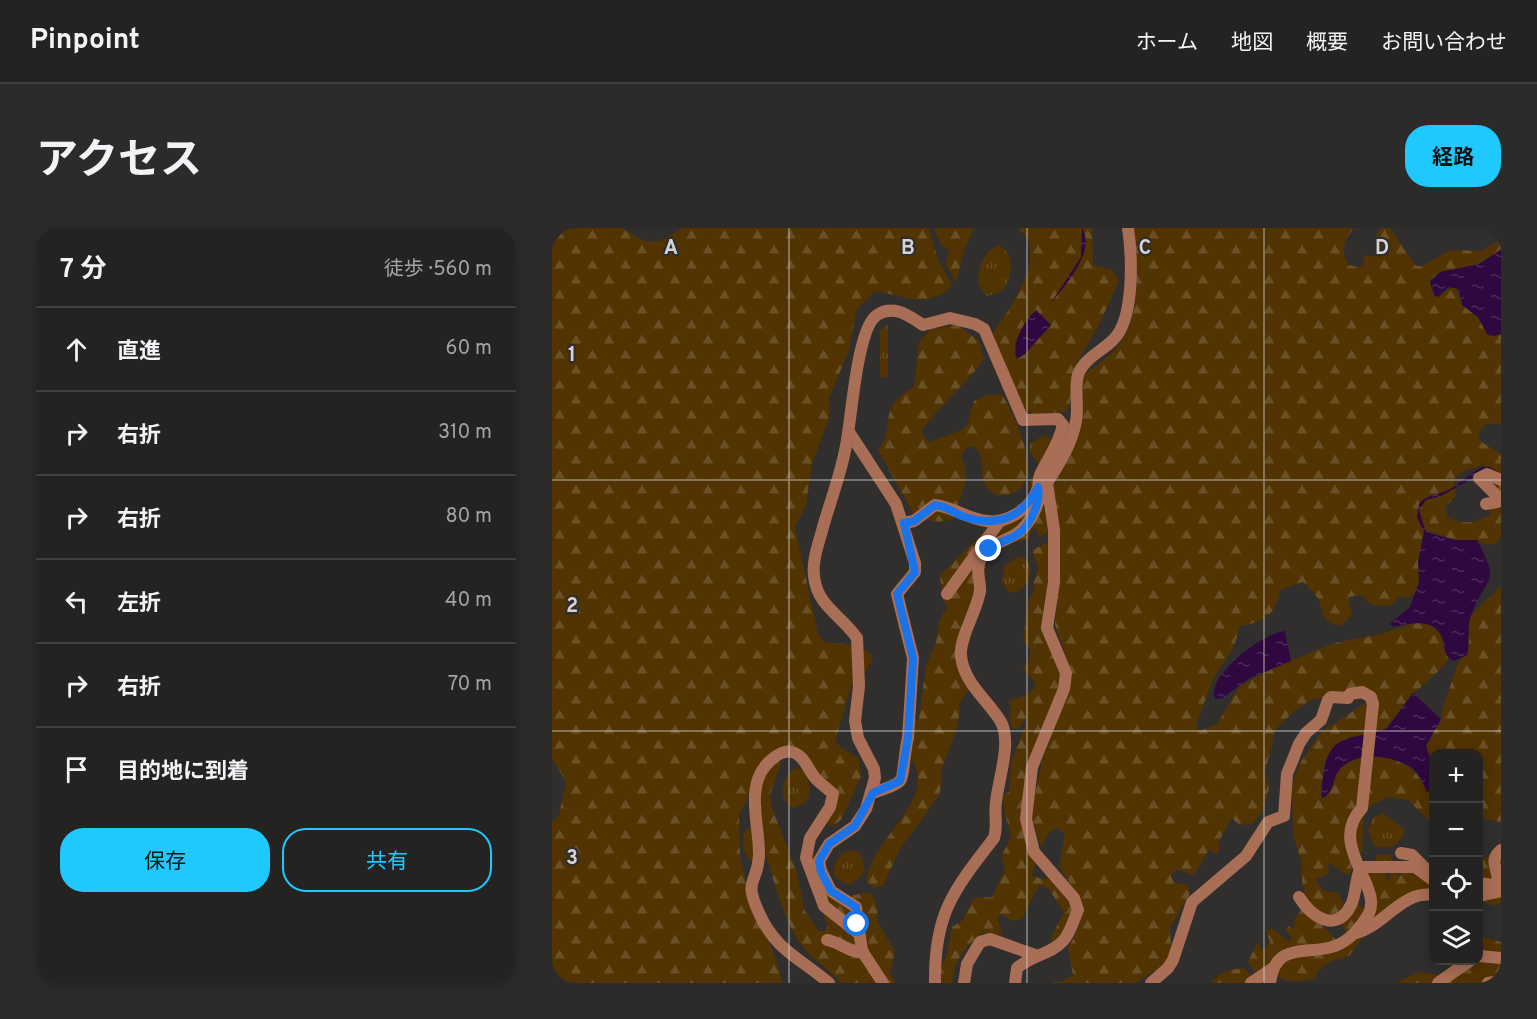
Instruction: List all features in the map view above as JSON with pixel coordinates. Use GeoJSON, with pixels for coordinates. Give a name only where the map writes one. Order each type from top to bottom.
{"type":"FeatureCollection","features":[{"type":"Feature","properties":{"kind":"street"},"geometry":{"type":"LineString","coordinates":[[1015,983],[1017,968],[1035,955],[1050,950],[1065,940],[1078,910],[1074,898],[1034,852],[1026,819],[1032,768],[1064,688],[1066,673],[1047,628],[1054,582],[1054,530],[1047,483],[1067,451],[1076,421],[1078,375],[1085,363],[1116,338],[1124,318],[1131,277],[1128,228]]}},
{"type":"Feature","properties":{"kind":"street"},"geometry":{"type":"LineString","coordinates":[[883,983],[863,952],[853,921],[856,907],[831,891],[821,872],[819,861],[829,844],[855,826],[873,793],[874,769],[858,738],[855,721],[859,686],[857,638],[822,602],[814,576],[813,562],[849,432],[856,370],[869,324],[875,315],[896,311],[907,313],[923,325],[942,319],[962,320],[975,324],[988,334],[1023,420],[1061,421],[1063,425],[1057,447],[1038,479],[1038,504],[1019,533],[998,542],[978,564],[980,592],[962,645],[961,657],[973,687],[1004,728],[1002,770],[995,806],[998,828],[994,838],[950,899],[942,916],[936,939],[935,983]]}},
{"type":"Feature","properties":{"kind":"street"},"geometry":{"type":"LineString","coordinates":[[849,432],[896,504],[915,563],[915,572],[897,594],[913,658],[908,738],[900,781],[873,793]]}},
{"type":"Feature","properties":{"kind":"street"},"geometry":{"type":"LineString","coordinates":[[1486,504],[1497,502],[1499,498],[1479,478],[1487,474],[1501,480]]}},
{"type":"Feature","properties":{"kind":"street"},"geometry":{"type":"LineString","coordinates":[[947,594],[999,522],[1021,511],[1038,487]]}},
{"type":"Feature","properties":{"kind":"street"},"geometry":{"type":"LineString","coordinates":[[904,523],[914,521],[935,505],[973,519],[999,522]]}},
{"type":"Feature","properties":{"kind":"street"},"geometry":{"type":"LineString","coordinates":[[1151,983],[1168,968],[1173,960],[1187,911],[1192,902],[1246,856],[1268,822],[1284,816],[1287,774],[1299,744],[1306,733],[1321,720],[1328,700],[1331,697],[1348,698],[1350,694],[1362,692],[1371,697],[1373,704],[1362,808],[1351,826],[1349,843],[1372,905],[1369,914],[1355,933]]}},
{"type":"Feature","properties":{"kind":"street"},"geometry":{"type":"LineString","coordinates":[[829,983],[801,959],[781,948],[760,915],[750,890],[759,858],[754,809],[758,782],[768,763],[786,752],[794,753],[802,759],[816,780],[833,794],[830,807],[810,838],[806,858],[824,906],[831,913],[853,921]]}},
{"type":"Feature","properties":{"kind":"street"},"geometry":{"type":"LineString","coordinates":[[1483,884],[1492,885],[1498,882],[1493,862],[1495,855],[1501,850]]}},
{"type":"Feature","properties":{"kind":"street"},"geometry":{"type":"LineString","coordinates":[[1401,853],[1412,855],[1429,874]]}},
{"type":"Feature","properties":{"kind":"street"},"geometry":{"type":"LineString","coordinates":[[1360,870],[1415,867],[1429,877]]}},
{"type":"Feature","properties":{"kind":"street"},"geometry":{"type":"LineString","coordinates":[[1299,897],[1315,917],[1331,921],[1338,919],[1351,905],[1360,870]]}},
{"type":"Feature","properties":{"kind":"street"},"geometry":{"type":"LineString","coordinates":[[1483,895],[1501,891]]}},
{"type":"Feature","properties":{"kind":"street"},"geometry":{"type":"LineString","coordinates":[[1251,983],[1274,968],[1288,954],[1336,946],[1369,927],[1398,906],[1419,895],[1429,895]]}},
{"type":"Feature","properties":{"kind":"street"},"geometry":{"type":"LineString","coordinates":[[964,983],[968,964],[980,942],[990,939],[1035,955]]}},
{"type":"Feature","properties":{"kind":"street"},"geometry":{"type":"LineString","coordinates":[[827,940],[836,941],[855,953],[863,952]]}},
{"type":"Feature","properties":{"kind":"street"},"geometry":{"type":"LineString","coordinates":[[1483,956],[1501,958]]}},
{"type":"Feature","properties":{"kind":"street"},"geometry":{"type":"LineString","coordinates":[[1438,983],[1464,965]]}},
{"type":"Feature","properties":{"kind":"street"},"geometry":{"type":"LineString","coordinates":[[1270,983],[1274,968]]}},
{"type":"Feature","properties":{"kind":"street"},"geometry":{"type":"LineString","coordinates":[[1488,983],[1501,981]]}},
{"type":"Feature","properties":{"kind":"green space"},"geometry":{"type":"Polygon","coordinates":[[[566,228],[621,228],[646,242],[661,241],[683,228],[929,228],[938,259],[952,286],[933,298],[924,299],[906,298],[875,291],[857,309],[848,353],[829,398],[829,418],[812,464],[806,505],[795,527],[818,634],[825,642],[847,644],[869,652],[873,659],[863,675],[851,687],[835,740],[840,747],[859,759],[861,777],[841,820],[833,826],[826,824],[833,790],[784,750],[750,788],[746,803],[739,813],[740,857],[752,906],[772,949],[783,983],[552,983],[552,822],[559,815],[566,782],[552,758],[552,245],[566,228]]]}},
{"type":"Feature","properties":{"kind":"green space"},"geometry":{"type":"Polygon","coordinates":[[[934,228],[974,228],[964,250],[956,282],[946,265],[949,251],[941,244],[934,228]]]}},
{"type":"Feature","properties":{"kind":"green space"},"geometry":{"type":"Polygon","coordinates":[[[1018,228],[1092,228],[1093,265],[1112,270],[1119,281],[1098,327],[1077,362],[1069,407],[1065,412],[1034,414],[1024,409],[992,334],[1016,297],[1029,266],[1030,251],[1027,239],[1018,228]]]}},
{"type":"Feature","properties":{"kind":"green space"},"geometry":{"type":"Polygon","coordinates":[[[1134,228],[1355,228],[1344,245],[1344,255],[1348,265],[1359,267],[1364,264],[1363,257],[1366,255],[1375,257],[1380,251],[1376,236],[1381,228],[1390,228],[1416,266],[1422,266],[1450,250],[1481,251],[1501,240],[1501,249],[1482,262],[1444,272],[1429,281],[1434,296],[1439,296],[1455,285],[1462,304],[1479,319],[1489,336],[1501,334],[1501,424],[1486,424],[1478,433],[1480,441],[1501,454],[1501,477],[1482,465],[1462,472],[1454,479],[1456,496],[1445,507],[1448,518],[1460,522],[1484,518],[1490,515],[1491,500],[1487,492],[1492,483],[1501,483],[1501,538],[1494,544],[1486,545],[1477,540],[1448,540],[1430,531],[1422,537],[1418,590],[1408,598],[1400,596],[1390,606],[1371,605],[1362,595],[1348,597],[1352,615],[1341,626],[1326,619],[1317,597],[1303,582],[1280,590],[1275,606],[1267,616],[1256,622],[1240,626],[1234,647],[1214,677],[1196,725],[1200,731],[1217,724],[1240,686],[1277,666],[1335,643],[1381,634],[1417,622],[1428,623],[1444,636],[1444,648],[1448,659],[1443,667],[1411,696],[1386,729],[1333,747],[1325,760],[1322,798],[1325,798],[1337,772],[1347,763],[1365,757],[1385,758],[1403,764],[1414,771],[1427,792],[1429,791],[1429,821],[1408,800],[1389,797],[1371,805],[1364,813],[1362,853],[1349,857],[1352,869],[1348,876],[1329,862],[1328,875],[1315,879],[1323,891],[1338,893],[1344,905],[1337,913],[1328,916],[1316,910],[1306,898],[1302,883],[1302,864],[1293,834],[1292,788],[1299,765],[1321,732],[1375,697],[1339,694],[1312,700],[1295,710],[1276,729],[1265,772],[1269,788],[1263,811],[1253,824],[1239,825],[1232,818],[1220,839],[1218,855],[1209,850],[1194,875],[1176,869],[1171,876],[1174,883],[1188,885],[1190,894],[1170,927],[1171,950],[1164,965],[1136,983],[1053,983],[1073,975],[1068,948],[1080,923],[1082,906],[1059,867],[1065,835],[1058,828],[1049,832],[1041,848],[1031,813],[1042,762],[1064,701],[1071,670],[1055,625],[1058,590],[1053,486],[1070,457],[1081,419],[1083,376],[1117,347],[1128,330],[1135,302],[1134,228]]]}},
{"type":"Feature","properties":{"kind":"green space"},"geometry":{"type":"Polygon","coordinates":[[[999,245],[1010,260],[1009,279],[1002,291],[988,296],[982,291],[978,276],[987,254],[999,245]]]}},
{"type":"Feature","properties":{"kind":"green space"},"geometry":{"type":"Polygon","coordinates":[[[888,325],[888,377],[880,377],[880,330],[888,325]]]}},
{"type":"Feature","properties":{"kind":"green space"},"geometry":{"type":"Polygon","coordinates":[[[957,325],[979,341],[984,359],[921,432],[929,442],[960,431],[967,425],[974,401],[988,394],[1002,395],[1014,418],[1025,450],[1026,479],[1019,489],[1007,495],[994,494],[984,484],[980,454],[974,446],[966,448],[961,457],[966,480],[954,518],[933,521],[913,513],[878,450],[884,441],[890,410],[894,403],[914,387],[919,341],[931,329],[957,325]]]}},
{"type":"Feature","properties":{"kind":"green space"},"geometry":{"type":"Polygon","coordinates":[[[1048,436],[1053,443],[1040,466],[1030,452],[1030,443],[1048,436]]]}},
{"type":"Feature","properties":{"kind":"green space"},"geometry":{"type":"Polygon","coordinates":[[[1037,472],[1049,532],[1039,537],[1036,529],[1032,528],[1029,539],[998,546],[985,560],[985,580],[967,651],[970,688],[959,704],[960,712],[956,731],[941,771],[942,781],[939,795],[900,849],[883,886],[873,888],[866,881],[870,867],[910,806],[918,780],[911,754],[913,744],[909,741],[914,721],[919,719],[926,665],[936,643],[939,621],[947,607],[942,597],[940,576],[998,518],[1015,520],[1029,495],[1031,477],[1037,472]]]}},
{"type":"Feature","properties":{"kind":"green space"},"geometry":{"type":"Polygon","coordinates":[[[1046,543],[1051,546],[1045,624],[1063,681],[1030,768],[1035,864],[1031,876],[1045,879],[1050,876],[1066,894],[1071,912],[1061,935],[1052,942],[1051,938],[1064,912],[1048,888],[1039,885],[1022,919],[1011,921],[1003,914],[997,916],[1002,934],[996,938],[984,932],[971,943],[958,960],[952,983],[938,983],[938,970],[946,958],[952,927],[962,921],[974,898],[992,897],[1005,869],[1002,859],[1011,836],[1003,795],[1009,792],[1011,762],[1028,719],[1026,718],[1019,728],[1013,729],[1009,719],[1011,712],[1009,700],[1025,696],[1036,684],[1022,668],[1029,662],[1031,652],[1023,640],[1028,603],[1035,587],[1033,584],[1038,568],[1032,550],[1046,543]]]}},
{"type":"Feature","properties":{"kind":"green space"},"geometry":{"type":"Polygon","coordinates":[[[1021,556],[1027,559],[1029,565],[1028,582],[1020,590],[1008,592],[1002,580],[1005,565],[1021,556]]]}},
{"type":"Feature","properties":{"kind":"green space"},"geometry":{"type":"Polygon","coordinates":[[[1501,586],[1501,822],[1483,819],[1483,749],[1429,749],[1429,758],[1426,753],[1426,741],[1441,722],[1442,710],[1458,663],[1465,655],[1470,616],[1501,586]]]}},
{"type":"Feature","properties":{"kind":"green space"},"geometry":{"type":"Polygon","coordinates":[[[777,761],[781,763],[770,795],[772,808],[797,873],[804,909],[818,931],[825,931],[828,925],[816,897],[806,842],[816,858],[826,888],[849,896],[871,892],[878,910],[877,922],[895,951],[890,974],[896,983],[842,983],[811,956],[796,937],[774,882],[767,858],[759,812],[762,778],[777,761]]]}},
{"type":"Feature","properties":{"kind":"green space"},"geometry":{"type":"Polygon","coordinates":[[[795,768],[804,770],[810,788],[805,802],[793,808],[784,800],[783,788],[790,772],[795,768]]]}},
{"type":"Feature","properties":{"kind":"green space"},"geometry":{"type":"Polygon","coordinates":[[[1383,813],[1404,829],[1401,839],[1389,847],[1374,846],[1368,830],[1374,817],[1383,813]]]}},
{"type":"Feature","properties":{"kind":"green space"},"geometry":{"type":"Polygon","coordinates":[[[749,828],[754,828],[753,861],[748,859],[743,848],[744,833],[749,828]]]}},
{"type":"Feature","properties":{"kind":"green space"},"geometry":{"type":"Polygon","coordinates":[[[1501,847],[1501,902],[1494,906],[1483,902],[1483,858],[1488,857],[1501,847]]]}},
{"type":"Feature","properties":{"kind":"green space"},"geometry":{"type":"Polygon","coordinates":[[[853,850],[861,854],[865,870],[859,879],[848,885],[834,876],[834,866],[841,853],[853,850]]]}},
{"type":"Feature","properties":{"kind":"green space"},"geometry":{"type":"Polygon","coordinates":[[[1376,855],[1391,855],[1396,873],[1400,877],[1404,861],[1427,869],[1429,866],[1429,893],[1420,892],[1365,934],[1349,956],[1324,965],[1315,978],[1295,982],[1277,976],[1269,983],[1259,983],[1258,976],[1248,962],[1257,943],[1263,950],[1270,942],[1266,931],[1272,928],[1290,943],[1291,937],[1285,930],[1289,926],[1295,928],[1294,920],[1301,910],[1310,913],[1339,943],[1348,936],[1339,919],[1357,902],[1365,910],[1368,908],[1367,864],[1377,873],[1385,873],[1388,880],[1391,878],[1387,867],[1377,866],[1376,855]]]}},
{"type":"Feature","properties":{"kind":"green space"},"geometry":{"type":"Polygon","coordinates":[[[1483,937],[1501,942],[1501,983],[1396,983],[1419,972],[1444,976],[1449,965],[1483,965],[1483,937]]]}},
{"type":"Feature","properties":{"kind":"green space"},"geometry":{"type":"Polygon","coordinates":[[[1244,968],[1259,983],[1211,983],[1226,972],[1244,968]]]}},
{"type":"Feature","properties":{"kind":"water"},"geometry":{"type":"Polygon","coordinates":[[[1082,228],[1085,247],[1082,257],[1071,277],[1051,303],[1081,257],[1082,228]]]}},
{"type":"Feature","properties":{"kind":"water"},"geometry":{"type":"Polygon","coordinates":[[[1501,250],[1501,334],[1494,336],[1487,334],[1478,317],[1462,305],[1459,289],[1448,287],[1438,297],[1435,296],[1430,282],[1440,272],[1479,264],[1501,250]]]}},
{"type":"Feature","properties":{"kind":"water"},"geometry":{"type":"Polygon","coordinates":[[[1036,310],[1051,325],[1025,354],[1017,359],[1015,346],[1017,340],[1023,326],[1036,310]]]}},
{"type":"Feature","properties":{"kind":"water"},"geometry":{"type":"Polygon","coordinates":[[[1482,467],[1490,467],[1501,474],[1483,469],[1441,496],[1426,500],[1419,510],[1426,532],[1456,540],[1477,540],[1490,573],[1487,585],[1470,618],[1467,655],[1454,661],[1446,654],[1440,633],[1435,628],[1422,623],[1393,627],[1390,624],[1410,607],[1419,582],[1418,562],[1424,533],[1417,517],[1419,504],[1426,498],[1446,491],[1482,467]]]}},
{"type":"Feature","properties":{"kind":"water"},"geometry":{"type":"Polygon","coordinates":[[[1285,631],[1291,661],[1250,678],[1223,698],[1215,699],[1214,690],[1219,679],[1238,657],[1264,639],[1285,631]]]}},
{"type":"Feature","properties":{"kind":"water"},"geometry":{"type":"Polygon","coordinates":[[[1413,693],[1441,719],[1426,746],[1429,755],[1429,791],[1427,792],[1421,779],[1412,768],[1396,760],[1366,757],[1356,759],[1341,768],[1332,789],[1322,798],[1324,771],[1332,749],[1347,739],[1387,728],[1413,693]]]}},
{"type":"Feature","properties":{"kind":"route"},"geometry":{"type":"LineString","coordinates":[[857,924],[856,907],[837,897],[831,891],[821,872],[819,861],[822,852],[829,844],[855,826],[873,793],[900,781],[902,777],[904,750],[908,738],[913,658],[897,594],[915,572],[915,563],[904,523],[914,521],[935,505],[941,505],[958,515],[973,519],[999,522],[1021,511],[1033,498],[1038,487],[1040,497],[1038,504],[1019,533],[998,542],[989,549]]}}]}
